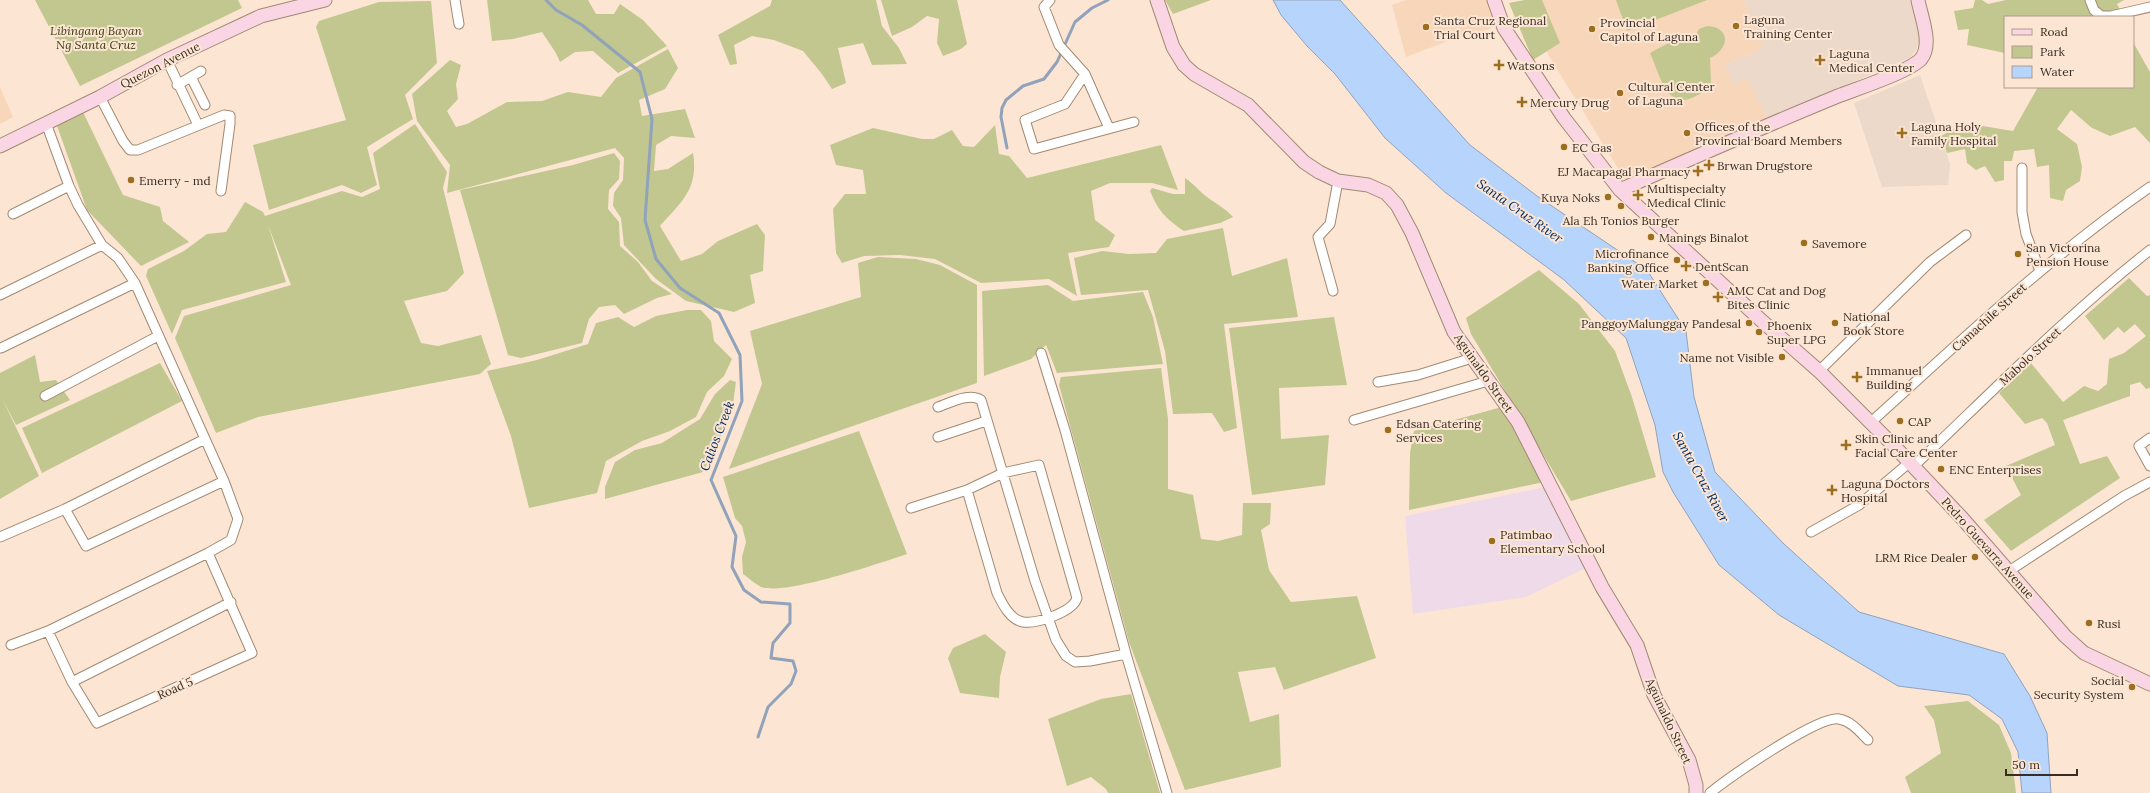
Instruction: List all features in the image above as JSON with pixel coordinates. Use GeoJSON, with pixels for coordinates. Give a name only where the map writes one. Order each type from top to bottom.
{"type":"FeatureCollection","features":[{"type":"Feature","properties":{"kind":"street","name":"Quezon Avenue"},"geometry":{"type":"LineString","coordinates":[[0,146],[100,97],[167,60],[260,16],[325,0]]}},
{"type":"Feature","properties":{"kind":"street"},"geometry":{"type":"LineString","coordinates":[[455,0],[459,24]]}},
{"type":"Feature","properties":{"kind":"street"},"geometry":{"type":"LineString","coordinates":[[1050,0],[1044,6],[1058,45],[1084,74],[1109,128]]}},
{"type":"Feature","properties":{"kind":"street","name":"Aguinaldo Street"},"geometry":{"type":"LineString","coordinates":[[1157,0],[1173,47],[1184,65],[1194,74],[1248,106],[1304,162],[1338,181],[1368,186],[1386,193],[1397,205],[1412,233],[1454,332],[1518,422],[1602,587],[1637,645],[1654,695],[1689,760],[1696,785],[1696,793]]}},
{"type":"Feature","properties":{"kind":"street","name":"Pedro Guevarra Avenue"},"geometry":{"type":"LineString","coordinates":[[1494,0],[1504,28],[1564,118],[1620,190],[1762,322],[1819,370],[1912,464],[2009,571],[2065,636],[2084,653],[2150,684]]}},
{"type":"Feature","properties":{"kind":"street"},"geometry":{"type":"LineString","coordinates":[[1620,190],[1920,60],[1926,48],[1918,0]]}},
{"type":"Feature","properties":{"kind":"street"},"geometry":{"type":"LineString","coordinates":[[2090,0],[2094,10],[2101,16],[2111,16],[2150,7]]}},
{"type":"Feature","properties":{"kind":"street"},"geometry":{"type":"LineString","coordinates":[[167,60],[177,85],[198,125]]}},
{"type":"Feature","properties":{"kind":"street"},"geometry":{"type":"LineString","coordinates":[[177,85],[201,71]]}},
{"type":"Feature","properties":{"kind":"street"},"geometry":{"type":"LineString","coordinates":[[1084,74],[1065,104],[1026,120],[1034,150],[1134,122]]}},
{"type":"Feature","properties":{"kind":"street"},"geometry":{"type":"LineString","coordinates":[[191,77],[205,106]]}},
{"type":"Feature","properties":{"kind":"street"},"geometry":{"type":"LineString","coordinates":[[100,97],[123,141],[130,150],[138,150],[224,115],[230,116],[221,191]]}},
{"type":"Feature","properties":{"kind":"street"},"geometry":{"type":"LineString","coordinates":[[11,645],[48,631],[208,553],[231,540],[236,531],[238,519],[224,481],[135,283],[118,258],[102,245],[69,186],[46,123]]}},
{"type":"Feature","properties":{"kind":"street"},"geometry":{"type":"LineString","coordinates":[[2022,168],[2022,212],[2026,234],[2040,272]]}},
{"type":"Feature","properties":{"kind":"street"},"geometry":{"type":"LineString","coordinates":[[1333,290],[1318,237],[1330,224],[1338,181]]}},
{"type":"Feature","properties":{"kind":"street"},"geometry":{"type":"LineString","coordinates":[[13,214],[69,186]]}},
{"type":"Feature","properties":{"kind":"street","name":"Camachile Street"},"geometry":{"type":"LineString","coordinates":[[1870,423],[2040,272],[2115,211],[2150,187]]}},
{"type":"Feature","properties":{"kind":"street"},"geometry":{"type":"LineString","coordinates":[[1819,370],[1930,262],[1966,235]]}},
{"type":"Feature","properties":{"kind":"street"},"geometry":{"type":"LineString","coordinates":[[0,295],[102,245]]}},
{"type":"Feature","properties":{"kind":"street","name":"Mabolo Street"},"geometry":{"type":"LineString","coordinates":[[1811,532],[1859,505],[1912,464],[2103,289],[2150,250]]}},
{"type":"Feature","properties":{"kind":"street"},"geometry":{"type":"LineString","coordinates":[[1,348],[135,283]]}},
{"type":"Feature","properties":{"kind":"street"},"geometry":{"type":"LineString","coordinates":[[45,396],[158,336]]}},
{"type":"Feature","properties":{"kind":"street"},"geometry":{"type":"LineString","coordinates":[[1041,353],[1065,430],[1126,654],[1167,793]]}},
{"type":"Feature","properties":{"kind":"street"},"geometry":{"type":"LineString","coordinates":[[1378,382],[1418,375],[1472,358]]}},
{"type":"Feature","properties":{"kind":"street"},"geometry":{"type":"LineString","coordinates":[[1354,420],[1488,381]]}},
{"type":"Feature","properties":{"kind":"street"},"geometry":{"type":"LineString","coordinates":[[938,407],[967,397],[976,396],[980,400],[1035,581],[1056,640],[1066,656],[1076,662],[1090,661],[1126,654]]}},
{"type":"Feature","properties":{"kind":"street"},"geometry":{"type":"LineString","coordinates":[[938,437],[986,421]]}},
{"type":"Feature","properties":{"kind":"street"},"geometry":{"type":"LineString","coordinates":[[2150,438],[2139,446],[2150,466]]}},
{"type":"Feature","properties":{"kind":"street"},"geometry":{"type":"LineString","coordinates":[[0,537],[65,509],[205,439]]}},
{"type":"Feature","properties":{"kind":"street"},"geometry":{"type":"LineString","coordinates":[[911,508],[966,490],[1003,473],[1039,465],[1077,598],[1076,604],[1048,618],[1022,622],[1012,616],[1003,606],[997,592],[966,490]]}},
{"type":"Feature","properties":{"kind":"street"},"geometry":{"type":"LineString","coordinates":[[65,509],[86,546],[224,481]]}},
{"type":"Feature","properties":{"kind":"street"},"geometry":{"type":"LineString","coordinates":[[2009,571],[2124,496],[2150,482]]}},
{"type":"Feature","properties":{"kind":"street"},"geometry":{"type":"LineString","coordinates":[[48,631],[72,682],[231,602],[208,553]]}},
{"type":"Feature","properties":{"kind":"street","name":"Road 5"},"geometry":{"type":"LineString","coordinates":[[72,682],[97,723],[252,653],[231,602]]}},
{"type":"Feature","properties":{"kind":"street"},"geometry":{"type":"LineString","coordinates":[[1710,793],[1776,748],[1825,722],[1838,718],[1852,724],[1868,740]]}},
{"type":"Feature","properties":{"kind":"shaded area"},"geometry":{"type":"Polygon","coordinates":[[[1406,0],[1488,0],[1498,25],[1479,33],[1477,30],[1406,57],[1392,5],[1406,0]]]}},
{"type":"Feature","properties":{"kind":"shaded area"},"geometry":{"type":"Polygon","coordinates":[[[1523,0],[1744,0],[1764,48],[1725,65],[1747,78],[1768,119],[1627,183],[1549,56],[1523,0]]]}},
{"type":"Feature","properties":{"kind":"shaded area","name":"Laguna Medical Center"},"geometry":{"type":"Polygon","coordinates":[[[1744,0],[1911,0],[1919,36],[1919,43],[1915,52],[1909,58],[1768,119],[1747,78],[1733,84],[1725,65],[1764,48],[1744,0]]]}},
{"type":"Feature","properties":{"kind":"shaded area","name":"Laguna Holy Family Hospital"},"geometry":{"type":"Polygon","coordinates":[[[1920,75],[1950,164],[1948,185],[1882,187],[1854,103],[1920,75]]]}},
{"type":"Feature","properties":{"kind":"shaded area"},"geometry":{"type":"Polygon","coordinates":[[[0,87],[13,117],[0,124],[0,87]]]}},
{"type":"Feature","properties":{"kind":"shaded area","name":"Patimbao Elementary School"},"geometry":{"type":"Polygon","coordinates":[[[1550,486],[1590,566],[1526,597],[1413,614],[1405,516],[1550,486]]]}},
{"type":"Feature","properties":{"kind":"green space","name":"Libingang Bayan Ng Santa Cruz"},"geometry":{"type":"Polygon","coordinates":[[[35,0],[238,0],[242,8],[80,86],[35,0]]]}},
{"type":"Feature","properties":{"kind":"green space"},"geometry":{"type":"Polygon","coordinates":[[[487,0],[588,0],[596,14],[614,14],[620,4],[643,20],[667,46],[618,73],[593,51],[575,52],[560,62],[542,32],[513,39],[492,41],[487,0]]]}},
{"type":"Feature","properties":{"kind":"green space"},"geometry":{"type":"Polygon","coordinates":[[[772,0],[876,0],[882,26],[899,48],[907,64],[872,65],[863,43],[838,48],[846,83],[832,89],[803,51],[774,40],[752,36],[734,45],[737,64],[730,65],[718,35],[770,6],[772,0]]]}},
{"type":"Feature","properties":{"kind":"green space"},"geometry":{"type":"Polygon","coordinates":[[[881,0],[957,0],[967,44],[961,49],[943,56],[937,43],[939,19],[927,16],[912,27],[892,36],[881,0]]]}},
{"type":"Feature","properties":{"kind":"green space"},"geometry":{"type":"Polygon","coordinates":[[[1165,0],[1211,0],[1173,14],[1165,0]]]}},
{"type":"Feature","properties":{"kind":"green space"},"geometry":{"type":"Polygon","coordinates":[[[1525,0],[1542,0],[1560,43],[1533,60],[1509,3],[1525,0]]]}},
{"type":"Feature","properties":{"kind":"green space"},"geometry":{"type":"Polygon","coordinates":[[[1616,0],[1707,0],[1627,31],[1616,0]]]}},
{"type":"Feature","properties":{"kind":"green space"},"geometry":{"type":"Polygon","coordinates":[[[1975,0],[1982,0],[1988,4],[2006,0],[2124,0],[2117,4],[2123,16],[2004,16],[2004,53],[1967,45],[1969,29],[1958,30],[1954,11],[1973,8],[1975,0]]]}},
{"type":"Feature","properties":{"kind":"green space"},"geometry":{"type":"Polygon","coordinates":[[[431,1],[437,63],[405,95],[413,119],[367,147],[377,185],[361,193],[342,185],[269,210],[253,145],[346,120],[316,27],[319,21],[379,2],[431,1]]]}},
{"type":"Feature","properties":{"kind":"green space"},"geometry":{"type":"Polygon","coordinates":[[[1707,26],[1715,27],[1720,30],[1724,34],[1725,39],[1721,49],[1717,54],[1710,58],[1711,83],[1706,90],[1694,97],[1684,100],[1677,99],[1670,94],[1660,79],[1650,53],[1682,39],[1693,40],[1699,29],[1707,26]]]}},
{"type":"Feature","properties":{"kind":"green space"},"geometry":{"type":"Polygon","coordinates":[[[2134,44],[2150,72],[2150,143],[2135,127],[2110,136],[2092,128],[2071,110],[2057,129],[2077,144],[2082,167],[2080,181],[2066,190],[2063,201],[2050,198],[2049,165],[2037,167],[2034,149],[2014,151],[2012,161],[2004,161],[2004,180],[1995,182],[1985,166],[1976,170],[1967,163],[1965,149],[1947,153],[1941,136],[1964,123],[2013,131],[2037,88],[2134,88],[2134,44]]]}},
{"type":"Feature","properties":{"kind":"green space"},"geometry":{"type":"Polygon","coordinates":[[[668,49],[678,68],[665,89],[639,100],[642,116],[685,109],[695,138],[671,136],[656,145],[654,171],[668,169],[693,153],[694,165],[691,186],[687,194],[660,226],[681,261],[702,254],[718,241],[757,224],[765,235],[763,271],[750,275],[755,303],[734,312],[686,301],[656,279],[624,245],[621,218],[613,206],[614,193],[623,180],[624,158],[615,148],[447,193],[450,165],[417,121],[412,94],[450,60],[461,65],[456,84],[458,99],[447,111],[456,127],[467,124],[507,102],[542,101],[568,92],[601,97],[616,78],[668,49]]]}},
{"type":"Feature","properties":{"kind":"green space"},"geometry":{"type":"Polygon","coordinates":[[[82,110],[123,195],[160,207],[163,221],[189,242],[141,266],[87,210],[56,123],[82,110]]]}},
{"type":"Feature","properties":{"kind":"green space"},"geometry":{"type":"Polygon","coordinates":[[[415,124],[447,172],[443,188],[464,273],[447,291],[404,301],[421,343],[438,346],[481,335],[491,364],[480,374],[258,417],[216,433],[175,338],[184,316],[291,285],[268,225],[286,282],[182,310],[172,334],[146,276],[148,269],[184,251],[207,234],[226,232],[245,202],[263,212],[265,216],[342,191],[362,197],[380,189],[373,153],[415,124]]]}},
{"type":"Feature","properties":{"kind":"green space"},"geometry":{"type":"Polygon","coordinates":[[[995,125],[999,154],[1009,156],[1027,178],[1161,145],[1178,190],[1152,183],[1110,183],[1091,191],[1095,220],[1115,235],[1109,247],[1068,253],[1077,296],[1049,279],[981,283],[935,259],[900,255],[864,256],[842,263],[836,253],[833,209],[845,194],[866,194],[863,170],[836,165],[830,145],[873,128],[922,139],[934,139],[952,130],[963,146],[974,147],[995,125]]]}},
{"type":"Feature","properties":{"kind":"green space"},"geometry":{"type":"Polygon","coordinates":[[[614,153],[620,161],[619,179],[609,190],[608,209],[619,222],[620,246],[638,262],[652,281],[672,294],[657,298],[624,314],[615,305],[599,307],[589,319],[582,343],[521,358],[508,355],[460,190],[573,165],[614,153]]]}},
{"type":"Feature","properties":{"kind":"green space"},"geometry":{"type":"Polygon","coordinates":[[[1185,178],[1204,195],[1233,217],[1220,223],[1184,231],[1172,222],[1163,214],[1150,191],[1152,188],[1173,194],[1185,194],[1185,178]]]}},
{"type":"Feature","properties":{"kind":"green space"},"geometry":{"type":"Polygon","coordinates":[[[1223,228],[1232,276],[1287,258],[1298,317],[1224,324],[1237,428],[1224,432],[1212,413],[1173,414],[1165,351],[1148,290],[1081,295],[1074,258],[1102,251],[1129,254],[1156,253],[1167,239],[1223,228]]]}},
{"type":"Feature","properties":{"kind":"green space"},"geometry":{"type":"Polygon","coordinates":[[[878,257],[916,259],[940,265],[977,285],[977,383],[729,469],[762,384],[750,331],[861,297],[858,263],[878,257]]]}},
{"type":"Feature","properties":{"kind":"green space"},"geometry":{"type":"Polygon","coordinates":[[[1539,270],[1579,304],[1615,351],[1632,397],[1656,477],[1571,501],[1471,334],[1466,318],[1539,270]]]}},
{"type":"Feature","properties":{"kind":"green space"},"geometry":{"type":"Polygon","coordinates":[[[2129,278],[2147,296],[2150,295],[2150,388],[2146,389],[2140,382],[2130,385],[2130,396],[2063,420],[2080,464],[2107,456],[2120,478],[2011,551],[1984,520],[2021,495],[2006,466],[2055,445],[2047,423],[2042,418],[2025,424],[1999,393],[2031,363],[2063,402],[2084,386],[2098,391],[2107,384],[2109,359],[2124,353],[2146,336],[2135,324],[2124,333],[2118,327],[2104,340],[2085,316],[2129,278]]]}},
{"type":"Feature","properties":{"kind":"green space"},"geometry":{"type":"Polygon","coordinates":[[[1048,285],[1073,301],[1143,292],[1153,317],[1163,364],[1057,373],[1046,345],[1031,359],[984,376],[982,291],[1048,285]]]}},
{"type":"Feature","properties":{"kind":"green space"},"geometry":{"type":"Polygon","coordinates":[[[687,310],[701,310],[711,321],[714,341],[732,359],[724,376],[707,392],[696,417],[670,431],[642,441],[606,461],[597,493],[529,508],[511,436],[487,371],[537,360],[588,344],[596,323],[618,317],[634,327],[656,316],[687,310]]]}},
{"type":"Feature","properties":{"kind":"green space"},"geometry":{"type":"Polygon","coordinates":[[[1334,317],[1347,385],[1279,388],[1281,439],[1329,435],[1325,485],[1252,495],[1229,328],[1334,317]]]}},
{"type":"Feature","properties":{"kind":"green space"},"geometry":{"type":"Polygon","coordinates":[[[35,355],[40,382],[56,380],[70,400],[16,425],[3,400],[39,476],[0,499],[0,373],[35,355]]]}},
{"type":"Feature","properties":{"kind":"green space"},"geometry":{"type":"Polygon","coordinates":[[[160,363],[182,401],[42,473],[22,428],[160,363]]]}},
{"type":"Feature","properties":{"kind":"green space"},"geometry":{"type":"Polygon","coordinates":[[[1161,368],[1168,419],[1168,489],[1193,495],[1201,539],[1218,541],[1242,535],[1243,503],[1271,503],[1270,524],[1261,530],[1269,570],[1291,602],[1357,596],[1376,658],[1284,690],[1275,667],[1238,672],[1250,722],[1279,714],[1281,767],[1185,790],[1129,642],[1059,385],[1061,377],[1161,368]]]}},
{"type":"Feature","properties":{"kind":"green space"},"geometry":{"type":"Polygon","coordinates":[[[730,380],[736,382],[733,404],[724,430],[703,472],[605,499],[605,487],[615,462],[635,450],[662,443],[700,419],[715,394],[730,380]]]}},
{"type":"Feature","properties":{"kind":"green space"},"geometry":{"type":"Polygon","coordinates":[[[1502,407],[1544,482],[1409,510],[1410,453],[1414,431],[1502,407]]]}},
{"type":"Feature","properties":{"kind":"green space"},"geometry":{"type":"Polygon","coordinates":[[[859,431],[907,554],[855,571],[790,587],[773,589],[761,587],[756,584],[743,574],[742,557],[746,542],[742,526],[735,518],[723,477],[859,431]]]}},
{"type":"Feature","properties":{"kind":"green space"},"geometry":{"type":"Polygon","coordinates":[[[985,634],[1006,652],[1000,677],[999,698],[960,693],[948,658],[953,648],[985,634]]]}},
{"type":"Feature","properties":{"kind":"green space"},"geometry":{"type":"Polygon","coordinates":[[[1131,694],[1160,793],[1108,793],[1106,789],[1091,777],[1067,786],[1048,719],[1101,699],[1131,694]]]}},
{"type":"Feature","properties":{"kind":"green space"},"geometry":{"type":"Polygon","coordinates":[[[1968,701],[1999,725],[2011,753],[2016,793],[1911,793],[1905,777],[1941,753],[1934,720],[1924,706],[1968,701]]]}},
{"type":"Feature","properties":{"kind":"water","name":"Santa Cruz River"},"geometry":{"type":"Polygon","coordinates":[[[1273,0],[1340,0],[1470,145],[1537,196],[1647,270],[1686,331],[1694,397],[1715,472],[1783,543],[1859,612],[2004,654],[2030,696],[2047,733],[2051,793],[2022,793],[2018,752],[2002,719],[1969,695],[1898,686],[1779,615],[1719,565],[1673,492],[1663,472],[1655,425],[1626,338],[1563,279],[1446,193],[1385,138],[1335,74],[1307,46],[1281,15],[1273,0]]]}},
{"type":"Feature","properties":{"kind":"waterway","name":"Calios Creek"},"geometry":{"type":"LineString","coordinates":[[546,0],[556,10],[582,25],[640,72],[652,119],[645,220],[656,259],[680,288],[719,313],[740,355],[742,401],[711,480],[736,536],[732,567],[744,590],[761,602],[790,604],[790,623],[773,643],[771,658],[793,661],[796,671],[791,684],[768,707],[758,737]]}},
{"type":"Feature","properties":{"kind":"waterway"},"geometry":{"type":"LineString","coordinates":[[1007,148],[1001,117],[1002,108],[1006,100],[1023,86],[1044,79],[1057,62],[1075,22],[1092,8],[1108,0]]}},
{"type":"Feature","properties":{"kind":"place","name":"Laguna Training Center"},"geometry":{"type":"Point","coordinates":[1736,26]}},
{"type":"Feature","properties":{"kind":"place","name":"Santa Cruz Regional Trial Court"},"geometry":{"type":"Point","coordinates":[1426,27]}},
{"type":"Feature","properties":{"kind":"place","name":"Provincial Capitol of Laguna"},"geometry":{"type":"Point","coordinates":[1592,29]}},
{"type":"Feature","properties":{"kind":"place","name":"Laguna Medical Center"},"geometry":{"type":"Point","coordinates":[1820,60]}},
{"type":"Feature","properties":{"kind":"place","name":"Watsons"},"geometry":{"type":"Point","coordinates":[1499,65]}},
{"type":"Feature","properties":{"kind":"place","name":"Cultural Center of Laguna"},"geometry":{"type":"Point","coordinates":[1620,93]}},
{"type":"Feature","properties":{"kind":"place","name":"Mercury Drug"},"geometry":{"type":"Point","coordinates":[1522,102]}},
{"type":"Feature","properties":{"kind":"place","name":"Offices of the Provincial Board Members"},"geometry":{"type":"Point","coordinates":[1687,133]}},
{"type":"Feature","properties":{"kind":"place","name":"Laguna Holy Family Hospital"},"geometry":{"type":"Point","coordinates":[1902,133]}},
{"type":"Feature","properties":{"kind":"place","name":"EC Gas"},"geometry":{"type":"Point","coordinates":[1564,147]}},
{"type":"Feature","properties":{"kind":"place","name":"Brwan Drugstore"},"geometry":{"type":"Point","coordinates":[1709,165]}},
{"type":"Feature","properties":{"kind":"place","name":"EJ Macapagal Pharmacy"},"geometry":{"type":"Point","coordinates":[1698,171]}},
{"type":"Feature","properties":{"kind":"place","name":"Emerry - md"},"geometry":{"type":"Point","coordinates":[131,180]}},
{"type":"Feature","properties":{"kind":"place","name":"Multispecialty Medical Clinic"},"geometry":{"type":"Point","coordinates":[1638,195]}},
{"type":"Feature","properties":{"kind":"place","name":"Kuya Noks"},"geometry":{"type":"Point","coordinates":[1608,197]}},
{"type":"Feature","properties":{"kind":"place","name":"Ala Eh Tonios Burger"},"geometry":{"type":"Point","coordinates":[1621,206]}},
{"type":"Feature","properties":{"kind":"place","name":"Manings Binalot"},"geometry":{"type":"Point","coordinates":[1651,237]}},
{"type":"Feature","properties":{"kind":"place","name":"Savemore"},"geometry":{"type":"Point","coordinates":[1804,243]}},
{"type":"Feature","properties":{"kind":"place","name":"San Victorina Pension House"},"geometry":{"type":"Point","coordinates":[2018,254]}},
{"type":"Feature","properties":{"kind":"place","name":"Microfinance Banking Office"},"geometry":{"type":"Point","coordinates":[1677,260]}},
{"type":"Feature","properties":{"kind":"place","name":"DentScan"},"geometry":{"type":"Point","coordinates":[1686,266]}},
{"type":"Feature","properties":{"kind":"place","name":"Water Market"},"geometry":{"type":"Point","coordinates":[1706,283]}},
{"type":"Feature","properties":{"kind":"place","name":"AMC Cat and Dog Bites Clinic"},"geometry":{"type":"Point","coordinates":[1718,297]}},
{"type":"Feature","properties":{"kind":"place","name":"PanggoyMalunggay Pandesal"},"geometry":{"type":"Point","coordinates":[1749,323]}},
{"type":"Feature","properties":{"kind":"place","name":"National Book Store"},"geometry":{"type":"Point","coordinates":[1835,323]}},
{"type":"Feature","properties":{"kind":"place","name":"Phoenix Super LPG"},"geometry":{"type":"Point","coordinates":[1759,332]}},
{"type":"Feature","properties":{"kind":"place","name":"Name not Visible"},"geometry":{"type":"Point","coordinates":[1782,357]}},
{"type":"Feature","properties":{"kind":"place","name":"Immanuel Building"},"geometry":{"type":"Point","coordinates":[1857,377]}},
{"type":"Feature","properties":{"kind":"place","name":"CAP"},"geometry":{"type":"Point","coordinates":[1900,421]}},
{"type":"Feature","properties":{"kind":"place","name":"Edsan Catering Services"},"geometry":{"type":"Point","coordinates":[1388,430]}},
{"type":"Feature","properties":{"kind":"place","name":"Skin Clinic and Facial Care Center"},"geometry":{"type":"Point","coordinates":[1846,445]}},
{"type":"Feature","properties":{"kind":"place","name":"ENC Enterprises"},"geometry":{"type":"Point","coordinates":[1941,469]}},
{"type":"Feature","properties":{"kind":"place","name":"Laguna Doctors Hospital"},"geometry":{"type":"Point","coordinates":[1832,490]}},
{"type":"Feature","properties":{"kind":"place","name":"Patimbao Elementary School"},"geometry":{"type":"Point","coordinates":[1492,541]}},
{"type":"Feature","properties":{"kind":"place","name":"LRM Rice Dealer"},"geometry":{"type":"Point","coordinates":[1975,557]}},
{"type":"Feature","properties":{"kind":"place","name":"Rusi"},"geometry":{"type":"Point","coordinates":[2089,623]}},
{"type":"Feature","properties":{"kind":"place","name":"Social Security System"},"geometry":{"type":"Point","coordinates":[2132,687]}}]}
